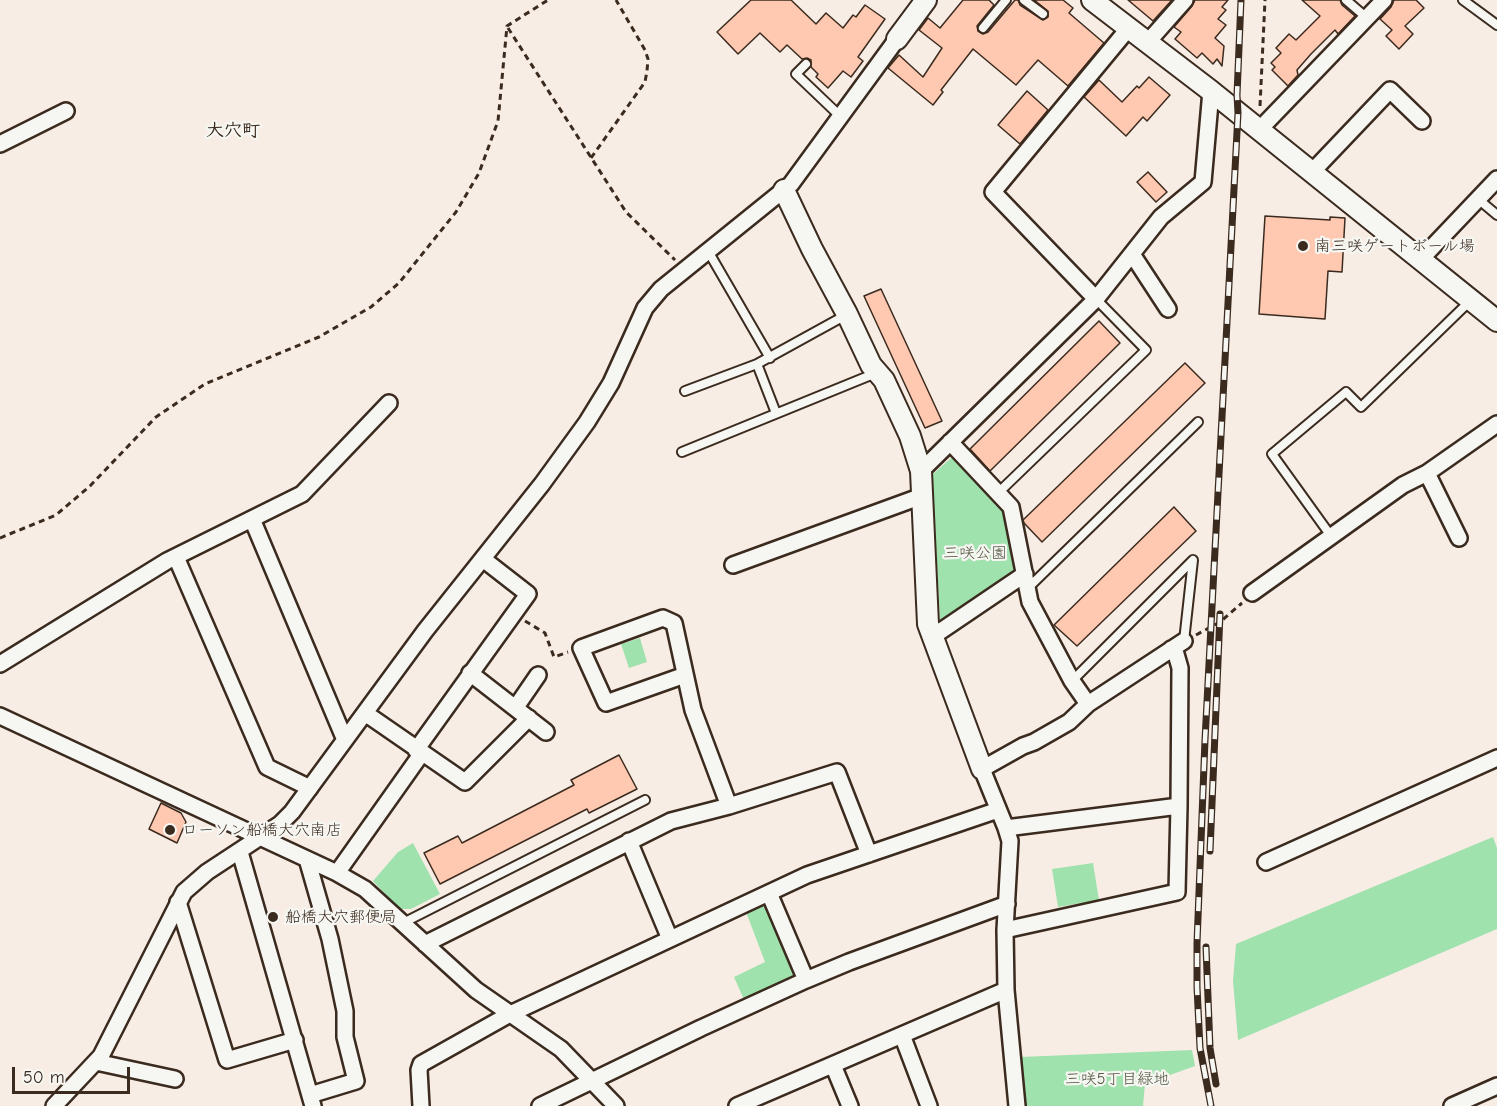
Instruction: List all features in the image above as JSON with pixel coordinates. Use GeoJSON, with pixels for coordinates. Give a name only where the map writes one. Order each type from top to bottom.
{"type":"FeatureCollection","features":[{"type":"Feature","properties":{"kind":"street"},"geometry":{"type":"LineString","coordinates":[[54,1106],[101,1056],[184,892],[292,812],[425,631],[587,422],[611,383],[645,309],[661,288],[784,190],[926,0]]}},
{"type":"Feature","properties":{"kind":"street"},"geometry":{"type":"LineString","coordinates":[[1092,0],[1211,91],[1260,122],[1311,173],[1497,321]]}},
{"type":"Feature","properties":{"kind":"street"},"geometry":{"type":"LineString","coordinates":[[1147,43],[1185,0]]}},
{"type":"Feature","properties":{"kind":"street"},"geometry":{"type":"LineString","coordinates":[[1260,122],[1384,0]]}},
{"type":"Feature","properties":{"kind":"street"},"geometry":{"type":"LineString","coordinates":[[1096,299],[993,192],[1128,29]]}},
{"type":"Feature","properties":{"kind":"street"},"geometry":{"type":"LineString","coordinates":[[1311,173],[1390,90],[1422,121]]}},
{"type":"Feature","properties":{"kind":"street"},"geometry":{"type":"LineString","coordinates":[[921,471],[1096,299],[1161,217],[1203,182],[1211,91]]}},
{"type":"Feature","properties":{"kind":"street"},"geometry":{"type":"LineString","coordinates":[[0,144],[66,111]]}},
{"type":"Feature","properties":{"kind":"street"},"geometry":{"type":"LineString","coordinates":[[1420,260],[1497,179]]}},
{"type":"Feature","properties":{"kind":"street"},"geometry":{"type":"LineString","coordinates":[[784,190],[871,365],[884,380],[910,436],[921,471],[928,624],[1010,841],[1005,930],[1006,990],[1017,1106]]}},
{"type":"Feature","properties":{"kind":"street"},"geometry":{"type":"LineString","coordinates":[[1132,254],[1167,309]]}},
{"type":"Feature","properties":{"kind":"street"},"geometry":{"type":"LineString","coordinates":[[0,664],[176,557],[302,494],[389,403]]}},
{"type":"Feature","properties":{"kind":"street"},"geometry":{"type":"LineString","coordinates":[[1252,593],[1403,485],[1426,473],[1497,424]]}},
{"type":"Feature","properties":{"kind":"street"},"geometry":{"type":"LineString","coordinates":[[950,442],[1011,507],[1030,602],[1072,681],[1088,704]]}},
{"type":"Feature","properties":{"kind":"street"},"geometry":{"type":"LineString","coordinates":[[1426,473],[1459,538]]}},
{"type":"Feature","properties":{"kind":"street"},"geometry":{"type":"LineString","coordinates":[[733,565],[922,496]]}},
{"type":"Feature","properties":{"kind":"street"},"geometry":{"type":"LineString","coordinates":[[252,519],[345,740]]}},
{"type":"Feature","properties":{"kind":"street"},"geometry":{"type":"LineString","coordinates":[[176,557],[267,767],[310,788]]}},
{"type":"Feature","properties":{"kind":"street"},"geometry":{"type":"LineString","coordinates":[[337,873],[470,673],[528,594],[483,559]]}},
{"type":"Feature","properties":{"kind":"street"},"geometry":{"type":"LineString","coordinates":[[932,637],[1026,581]]}},
{"type":"Feature","properties":{"kind":"street"},"geometry":{"type":"LineString","coordinates":[[685,675],[606,703],[581,648],[663,618],[674,623],[693,710],[729,806]]}},
{"type":"Feature","properties":{"kind":"street"},"geometry":{"type":"LineString","coordinates":[[982,769],[1069,722],[1088,704],[1178,645]]}},
{"type":"Feature","properties":{"kind":"street"},"geometry":{"type":"LineString","coordinates":[[1005,930],[1177,892],[1180,668],[1176,654],[1178,645]]}},
{"type":"Feature","properties":{"kind":"street"},"geometry":{"type":"LineString","coordinates":[[470,673],[546,732]]}},
{"type":"Feature","properties":{"kind":"street"},"geometry":{"type":"LineString","coordinates":[[516,707],[538,675]]}},
{"type":"Feature","properties":{"kind":"street"},"geometry":{"type":"LineString","coordinates":[[365,713],[465,782],[529,718]]}},
{"type":"Feature","properties":{"kind":"street"},"geometry":{"type":"LineString","coordinates":[[0,716],[337,873],[365,889],[476,990],[561,1049],[615,1106]]}},
{"type":"Feature","properties":{"kind":"street"},"geometry":{"type":"LineString","coordinates":[[1266,862],[1497,758]]}},
{"type":"Feature","properties":{"kind":"street"},"geometry":{"type":"LineString","coordinates":[[425,944],[671,821],[729,806],[837,772],[869,854]]}},
{"type":"Feature","properties":{"kind":"street"},"geometry":{"type":"LineString","coordinates":[[1006,828],[1179,806]]}},
{"type":"Feature","properties":{"kind":"street"},"geometry":{"type":"LineString","coordinates":[[422,1106],[418,1070],[421,1064],[510,1014],[807,875],[999,810]]}},
{"type":"Feature","properties":{"kind":"street"},"geometry":{"type":"LineString","coordinates":[[629,842],[670,939]]}},
{"type":"Feature","properties":{"kind":"street"},"geometry":{"type":"LineString","coordinates":[[240,852],[311,1101],[356,1081],[345,1037],[345,1011],[330,939],[307,859]]}},
{"type":"Feature","properties":{"kind":"street"},"geometry":{"type":"LineString","coordinates":[[768,893],[806,980]]}},
{"type":"Feature","properties":{"kind":"street"},"geometry":{"type":"LineString","coordinates":[[178,902],[227,1060],[295,1040]]}},
{"type":"Feature","properties":{"kind":"street"},"geometry":{"type":"LineString","coordinates":[[540,1106],[806,980],[1007,904]]}},
{"type":"Feature","properties":{"kind":"street"},"geometry":{"type":"LineString","coordinates":[[737,1106],[766,1097],[833,1065],[1006,990]]}},
{"type":"Feature","properties":{"kind":"street"},"geometry":{"type":"LineString","coordinates":[[902,1035],[929,1106]]}},
{"type":"Feature","properties":{"kind":"street"},"geometry":{"type":"LineString","coordinates":[[96,1062],[175,1079]]}},
{"type":"Feature","properties":{"kind":"street"},"geometry":{"type":"LineString","coordinates":[[833,1065],[850,1106]]}},
{"type":"Feature","properties":{"kind":"street"},"geometry":{"type":"LineString","coordinates":[[1452,1106],[1497,1086]]}},
{"type":"Feature","properties":{"kind":"lane"},"geometry":{"type":"LineString","coordinates":[[983,28],[1005,0]]}},
{"type":"Feature","properties":{"kind":"lane"},"geometry":{"type":"LineString","coordinates":[[1024,0],[1043,14]]}},
{"type":"Feature","properties":{"kind":"lane"},"geometry":{"type":"LineString","coordinates":[[1346,0],[1367,18]]}},
{"type":"Feature","properties":{"kind":"lane"},"geometry":{"type":"LineString","coordinates":[[1463,0],[1497,25]]}},
{"type":"Feature","properties":{"kind":"lane"},"geometry":{"type":"LineString","coordinates":[[806,64],[796,74],[840,116]]}},
{"type":"Feature","properties":{"kind":"lane"},"geometry":{"type":"LineString","coordinates":[[1478,199],[1497,215]]}},
{"type":"Feature","properties":{"kind":"lane"},"geometry":{"type":"LineString","coordinates":[[708,251],[770,358]]}},
{"type":"Feature","properties":{"kind":"lane"},"geometry":{"type":"LineString","coordinates":[[998,493],[1146,350],[1096,299]]}},
{"type":"Feature","properties":{"kind":"lane"},"geometry":{"type":"LineString","coordinates":[[1330,536],[1272,454],[1346,392],[1361,406],[1470,301]]}},
{"type":"Feature","properties":{"kind":"lane"},"geometry":{"type":"LineString","coordinates":[[685,391],[770,358],[847,314]]}},
{"type":"Feature","properties":{"kind":"lane"},"geometry":{"type":"LineString","coordinates":[[757,364],[776,413]]}},
{"type":"Feature","properties":{"kind":"lane"},"geometry":{"type":"LineString","coordinates":[[682,452],[878,373]]}},
{"type":"Feature","properties":{"kind":"lane"},"geometry":{"type":"LineString","coordinates":[[1026,581],[1198,422]]}},
{"type":"Feature","properties":{"kind":"lane"},"geometry":{"type":"LineString","coordinates":[[1072,681],[1193,560],[1178,645]]}},
{"type":"Feature","properties":{"kind":"lane"},"geometry":{"type":"LineString","coordinates":[[402,924],[645,800]]}},
{"type":"Feature","properties":{"kind":"path"},"geometry":{"type":"LineString","coordinates":[[507,26],[548,0]]}},
{"type":"Feature","properties":{"kind":"path"},"geometry":{"type":"LineString","coordinates":[[591,158],[645,82],[647,71],[648,59],[645,50],[616,0]]}},
{"type":"Feature","properties":{"kind":"path"},"geometry":{"type":"LineString","coordinates":[[1260,122],[1265,0]]}},
{"type":"Feature","properties":{"kind":"path"},"geometry":{"type":"LineString","coordinates":[[507,26],[626,213],[684,268]]}},
{"type":"Feature","properties":{"kind":"path"},"geometry":{"type":"LineString","coordinates":[[0,538],[56,515],[90,486],[156,417],[205,384],[319,337],[371,307],[399,284],[456,212],[479,173],[498,121],[507,26]]}},
{"type":"Feature","properties":{"kind":"path"},"geometry":{"type":"LineString","coordinates":[[1178,645],[1220,622],[1252,593]]}},
{"type":"Feature","properties":{"kind":"path"},"geometry":{"type":"LineString","coordinates":[[514,614],[545,633],[554,657],[581,648]]}},
{"type":"Feature","properties":{"kind":"green space","name":"三咲公園"},"geometry":{"type":"Polygon","coordinates":[[[951,458],[957,459],[1004,507],[1020,571],[945,621],[940,619],[932,475],[951,458]]]}},
{"type":"Feature","properties":{"kind":"green space"},"geometry":{"type":"Polygon","coordinates":[[[640,638],[647,662],[629,668],[621,644],[640,638]]]}},
{"type":"Feature","properties":{"kind":"green space"},"geometry":{"type":"Polygon","coordinates":[[[1493,837],[1497,848],[1497,929],[1238,1040],[1233,981],[1236,944],[1493,837]]]}},
{"type":"Feature","properties":{"kind":"green space"},"geometry":{"type":"Polygon","coordinates":[[[413,843],[440,894],[411,909],[399,909],[373,881],[398,852],[413,843]]]}},
{"type":"Feature","properties":{"kind":"green space"},"geometry":{"type":"Polygon","coordinates":[[[1093,863],[1099,900],[1058,907],[1052,869],[1093,863]]]}},
{"type":"Feature","properties":{"kind":"green space"},"geometry":{"type":"Polygon","coordinates":[[[762,904],[769,906],[799,972],[796,978],[745,1002],[734,977],[765,962],[746,912],[762,904]]]}},
{"type":"Feature","properties":{"kind":"green space","name":"三咲5丁目緑地"},"geometry":{"type":"Polygon","coordinates":[[[1192,1050],[1195,1066],[1145,1084],[1143,1106],[1025,1106],[1020,1057],[1192,1050]]]}},
{"type":"Feature","properties":{"kind":"building"},"geometry":{"type":"Polygon","coordinates":[[[751,0],[791,0],[816,24],[826,13],[843,28],[865,5],[885,19],[858,57],[863,61],[851,77],[843,71],[828,88],[816,77],[818,74],[811,67],[811,60],[802,59],[787,45],[780,52],[760,33],[738,54],[717,32],[751,0]]]}},
{"type":"Feature","properties":{"kind":"building"},"geometry":{"type":"Polygon","coordinates":[[[963,0],[989,0],[994,5],[977,26],[978,31],[983,34],[988,32],[1015,0],[1043,20],[1048,17],[1048,11],[1034,0],[1063,0],[1073,8],[1069,13],[1104,43],[1068,86],[1038,60],[1016,85],[973,49],[941,90],[943,92],[933,105],[888,68],[899,55],[923,77],[942,48],[919,30],[928,18],[940,28],[963,0]]]}},
{"type":"Feature","properties":{"kind":"building"},"geometry":{"type":"Polygon","coordinates":[[[1128,0],[1172,0],[1153,21],[1128,0]]]}},
{"type":"Feature","properties":{"kind":"building"},"geometry":{"type":"Polygon","coordinates":[[[1195,0],[1228,0],[1222,7],[1226,10],[1218,19],[1226,25],[1215,38],[1224,46],[1222,66],[1217,59],[1213,64],[1202,53],[1197,58],[1175,39],[1181,32],[1174,27],[1195,0]]]}},
{"type":"Feature","properties":{"kind":"building"},"geometry":{"type":"Polygon","coordinates":[[[1302,0],[1340,0],[1342,5],[1355,16],[1338,34],[1335,30],[1311,54],[1297,70],[1298,75],[1288,86],[1272,70],[1275,67],[1271,63],[1281,53],[1276,48],[1289,34],[1296,40],[1320,16],[1302,0]]]}},
{"type":"Feature","properties":{"kind":"building"},"geometry":{"type":"Polygon","coordinates":[[[1394,0],[1416,0],[1424,8],[1405,26],[1413,34],[1399,49],[1386,36],[1392,30],[1380,19],[1394,0]]]}},
{"type":"Feature","properties":{"kind":"building"},"geometry":{"type":"Polygon","coordinates":[[[1149,77],[1170,95],[1147,121],[1143,117],[1126,136],[1084,97],[1099,80],[1122,102],[1149,77]]]}},
{"type":"Feature","properties":{"kind":"building"},"geometry":{"type":"Polygon","coordinates":[[[1027,91],[1048,110],[1020,144],[998,125],[1027,91]]]}},
{"type":"Feature","properties":{"kind":"building"},"geometry":{"type":"Polygon","coordinates":[[[1148,172],[1167,192],[1156,202],[1137,182],[1148,172]]]}},
{"type":"Feature","properties":{"kind":"building","name":"南三咲ゲートボール場"},"geometry":{"type":"Polygon","coordinates":[[[1265,216],[1330,220],[1330,217],[1345,218],[1342,272],[1328,271],[1325,319],[1259,314],[1265,216]]]}},
{"type":"Feature","properties":{"kind":"building"},"geometry":{"type":"Polygon","coordinates":[[[881,289],[942,421],[925,428],[864,296],[881,289]]]}},
{"type":"Feature","properties":{"kind":"building"},"geometry":{"type":"Polygon","coordinates":[[[1099,321],[1120,343],[990,471],[970,449],[1099,321]]]}},
{"type":"Feature","properties":{"kind":"building"},"geometry":{"type":"Polygon","coordinates":[[[1185,363],[1205,383],[1042,542],[1023,520],[1185,363]]]}},
{"type":"Feature","properties":{"kind":"building"},"geometry":{"type":"Polygon","coordinates":[[[1174,507],[1196,531],[1077,646],[1054,625],[1174,507]]]}},
{"type":"Feature","properties":{"kind":"building"},"geometry":{"type":"Polygon","coordinates":[[[619,755],[637,789],[589,813],[587,809],[440,884],[424,853],[458,836],[462,843],[574,785],[571,780],[619,755]]]}},
{"type":"Feature","properties":{"kind":"building"},"geometry":{"type":"Polygon","coordinates":[[[161,803],[181,813],[186,822],[177,843],[149,829],[161,803]]]}},
{"type":"Feature","properties":{"kind":"railway"},"geometry":{"type":"LineString","coordinates":[[1211,1106],[1200,1048],[1197,943],[1205,740],[1238,113],[1241,0]]}},
{"type":"Feature","properties":{"kind":"railway"},"geometry":{"type":"LineString","coordinates":[[1210,851],[1220,614]]}},
{"type":"Feature","properties":{"kind":"railway"},"geometry":{"type":"LineString","coordinates":[[1206,947],[1210,1048],[1216,1084]]}},
{"type":"Feature","properties":{"kind":"place","name":"南三咲ゲートボール場"},"geometry":{"type":"Point","coordinates":[1303,246]}},
{"type":"Feature","properties":{"kind":"place","name":"ローソン船橋大穴南店"},"geometry":{"type":"Point","coordinates":[170,830]}},
{"type":"Feature","properties":{"kind":"place","name":"船橋大穴郵便局"},"geometry":{"type":"Point","coordinates":[273,917]}},
{"type":"Feature","properties":{"kind":"district","name":"大穴町"},"geometry":{"type":"Point","coordinates":[233,131]}}]}
